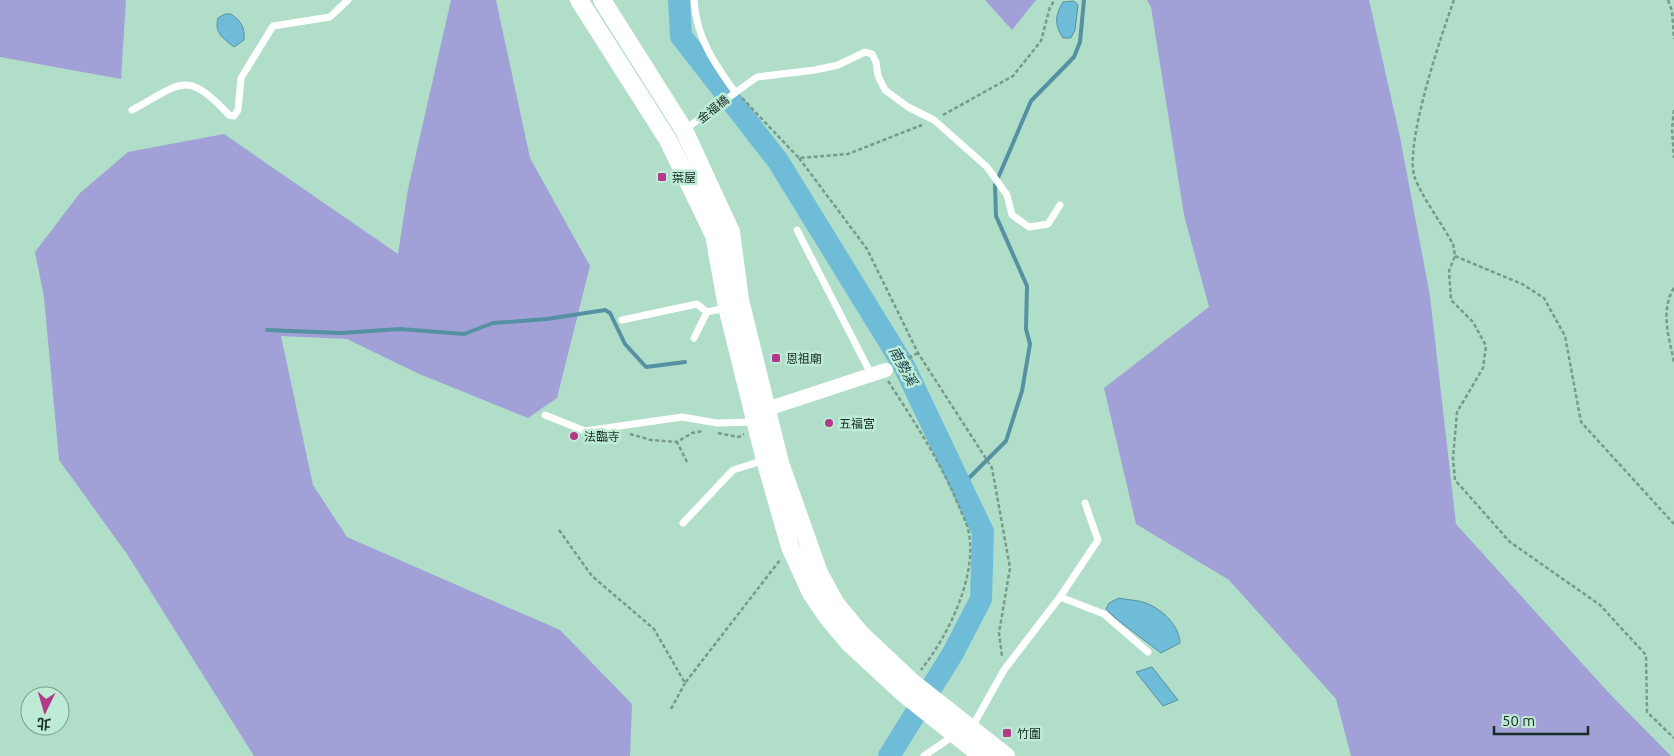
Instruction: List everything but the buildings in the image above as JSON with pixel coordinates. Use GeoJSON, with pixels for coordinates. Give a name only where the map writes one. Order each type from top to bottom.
{"type":"FeatureCollection","features":[{"type":"Feature","properties":{"kind":"street"},"geometry":{"type":"LineString","coordinates":[[579,0],[668,140],[714,235],[761,415],[780,463],[811,593],[828,618],[850,643],[911,686],[945,719],[954,735],[982,756]]}},
{"type":"Feature","properties":{"kind":"street"},"geometry":{"type":"LineString","coordinates":[[602,0],[688,128],[731,232],[733,304]]}},
{"type":"Feature","properties":{"kind":"street"},"geometry":{"type":"LineString","coordinates":[[668,140],[688,128]]}},
{"type":"Feature","properties":{"kind":"street"},"geometry":{"type":"LineString","coordinates":[[761,415],[879,372]]}},
{"type":"Feature","properties":{"kind":"street"},"geometry":{"type":"LineString","coordinates":[[761,415],[765,460],[798,544]]}},
{"type":"Feature","properties":{"kind":"street"},"geometry":{"type":"LineString","coordinates":[[945,719],[971,729],[1006,756]]}},
{"type":"Feature","properties":{"kind":"street"},"geometry":{"type":"LineString","coordinates":[[954,735],[971,729]]}},
{"type":"Feature","properties":{"kind":"lane"},"geometry":{"type":"LineString","coordinates":[[132,110],[174,87],[190,83],[203,88],[230,115],[234,116],[238,110],[241,78],[273,26],[330,18],[348,0]]}},
{"type":"Feature","properties":{"kind":"lane"},"geometry":{"type":"LineString","coordinates":[[694,0],[695,19],[707,52],[734,92]]}},
{"type":"Feature","properties":{"kind":"lane","name":"金福橋"},"geometry":{"type":"LineString","coordinates":[[688,128],[734,92],[757,77],[784,72],[815,70],[838,65],[865,52],[872,54],[876,62],[878,76],[885,90],[908,107],[934,120],[987,167],[1007,195],[1012,215],[1029,227],[1048,224],[1060,205]]}},
{"type":"Feature","properties":{"kind":"lane"},"geometry":{"type":"LineString","coordinates":[[797,230],[879,372]]}},
{"type":"Feature","properties":{"kind":"lane"},"geometry":{"type":"LineString","coordinates":[[622,320],[697,304],[707,312]]}},
{"type":"Feature","properties":{"kind":"lane"},"geometry":{"type":"LineString","coordinates":[[694,338],[707,312],[733,304]]}},
{"type":"Feature","properties":{"kind":"lane"},"geometry":{"type":"LineString","coordinates":[[546,414],[585,431],[682,417],[717,423],[761,415]]}},
{"type":"Feature","properties":{"kind":"lane"},"geometry":{"type":"LineString","coordinates":[[682,523],[732,470],[765,460]]}},
{"type":"Feature","properties":{"kind":"lane"},"geometry":{"type":"LineString","coordinates":[[971,729],[1004,670],[1060,597],[1098,540],[1085,503]]}},
{"type":"Feature","properties":{"kind":"lane"},"geometry":{"type":"LineString","coordinates":[[1060,597],[1104,614],[1148,652]]}},
{"type":"Feature","properties":{"kind":"lane"},"geometry":{"type":"LineString","coordinates":[[924,756],[954,735]]}},
{"type":"Feature","properties":{"kind":"path"},"geometry":{"type":"LineString","coordinates":[[1454,0],[1442,31],[1414,138],[1414,176],[1453,244],[1455,256],[1450,272],[1451,300],[1474,322],[1486,346],[1483,368],[1457,412],[1453,458],[1455,480],[1510,542],[1600,604],[1646,655],[1647,712],[1674,738]]}},
{"type":"Feature","properties":{"kind":"path"},"geometry":{"type":"LineString","coordinates":[[1668,0],[1672,11],[1674,39]]}},
{"type":"Feature","properties":{"kind":"path"},"geometry":{"type":"LineString","coordinates":[[1674,110],[1672,129],[1674,158]]}},
{"type":"Feature","properties":{"kind":"path"},"geometry":{"type":"LineString","coordinates":[[799,158],[867,249],[918,353],[992,468],[1010,568],[999,634],[1004,670]]}},
{"type":"Feature","properties":{"kind":"path"},"geometry":{"type":"LineString","coordinates":[[1455,256],[1522,284],[1544,298],[1565,336],[1581,422],[1674,524]]}},
{"type":"Feature","properties":{"kind":"path"},"geometry":{"type":"LineString","coordinates":[[1674,288],[1669,296],[1666,324],[1674,362]]}},
{"type":"Feature","properties":{"kind":"path"},"geometry":{"type":"LineString","coordinates":[[911,686],[947,634],[960,600],[970,561],[969,529],[948,480],[879,372],[918,353]]}},
{"type":"Feature","properties":{"kind":"path"},"geometry":{"type":"LineString","coordinates":[[615,427],[635,437],[650,440],[678,442],[692,433],[702,430],[739,437],[747,432],[761,415]]}},
{"type":"Feature","properties":{"kind":"path"},"geometry":{"type":"LineString","coordinates":[[678,442],[688,462]]}},
{"type":"Feature","properties":{"kind":"path"},"geometry":{"type":"LineString","coordinates":[[559,530],[592,576],[654,629],[684,683]]}},
{"type":"Feature","properties":{"kind":"path"},"geometry":{"type":"LineString","coordinates":[[671,709],[684,683],[798,544]]}},
{"type":"Feature","properties":{"kind":"shaded area"},"geometry":{"type":"Polygon","coordinates":[[[0,0],[126,0],[121,79],[0,57],[0,0]]]}},
{"type":"Feature","properties":{"kind":"shaded area"},"geometry":{"type":"Polygon","coordinates":[[[451,0],[496,0],[530,158],[590,266],[557,398],[528,418],[417,373],[347,339],[281,336],[313,485],[347,537],[560,630],[632,704],[630,756],[254,756],[127,554],[59,460],[44,297],[35,252],[80,193],[128,152],[224,134],[398,254],[408,189],[451,0]]]}},
{"type":"Feature","properties":{"kind":"shaded area"},"geometry":{"type":"Polygon","coordinates":[[[985,0],[1036,0],[1012,30],[985,0]]]}},
{"type":"Feature","properties":{"kind":"shaded area"},"geometry":{"type":"Polygon","coordinates":[[[1147,0],[1369,0],[1400,137],[1430,296],[1456,524],[1608,692],[1671,756],[1351,756],[1336,699],[1229,580],[1136,524],[1104,388],[1209,307],[1184,215],[1151,7],[1147,0]]]}},
{"type":"Feature","properties":{"kind":"shaded area"},"geometry":{"type":"Polygon","coordinates":[[[1074,1],[1078,5],[1075,30],[1071,38],[1063,38],[1057,24],[1058,12],[1063,2],[1074,1]]]}},
{"type":"Feature","properties":{"kind":"shaded area"},"geometry":{"type":"Polygon","coordinates":[[[225,14],[231,14],[240,22],[244,31],[244,40],[234,47],[220,35],[217,28],[218,18],[225,14]]]}},
{"type":"Feature","properties":{"kind":"shaded area"},"geometry":{"type":"Polygon","coordinates":[[[1119,598],[1143,602],[1164,614],[1177,630],[1180,643],[1161,653],[1106,609],[1109,603],[1119,598]]]}},
{"type":"Feature","properties":{"kind":"shaded area"},"geometry":{"type":"Polygon","coordinates":[[[1152,667],[1178,700],[1163,706],[1136,672],[1152,667]]]}},
{"type":"Feature","properties":{"kind":"waterway","name":"南勢溪"},"geometry":{"type":"LineString","coordinates":[[679,0],[681,36],[778,161],[904,366],[983,532],[981,599],[953,653],[889,756]]}},
{"type":"Feature","properties":{"kind":"waterway"},"geometry":{"type":"LineString","coordinates":[[961,486],[1006,441],[1022,391],[1030,344],[1026,329],[1027,286],[996,216],[995,185],[1031,101],[1074,57],[1080,42],[1084,0]]}},
{"type":"Feature","properties":{"kind":"waterway"},"geometry":{"type":"LineString","coordinates":[[267,330],[340,333],[400,329],[464,334],[493,323],[547,319],[605,310],[610,313],[625,344],[646,367],[685,362]]}},
{"type":"Feature","properties":{"kind":"place","name":"葉屋"},"geometry":{"type":"Point","coordinates":[662,177]}},
{"type":"Feature","properties":{"kind":"place","name":"恩祖廟"},"geometry":{"type":"Point","coordinates":[776,358]}},
{"type":"Feature","properties":{"kind":"place","name":"五福宮"},"geometry":{"type":"Point","coordinates":[829,423]}},
{"type":"Feature","properties":{"kind":"place","name":"法臨寺"},"geometry":{"type":"Point","coordinates":[574,436]}},
{"type":"Feature","properties":{"kind":"place","name":"竹圍"},"geometry":{"type":"Point","coordinates":[1007,733]}}]}
